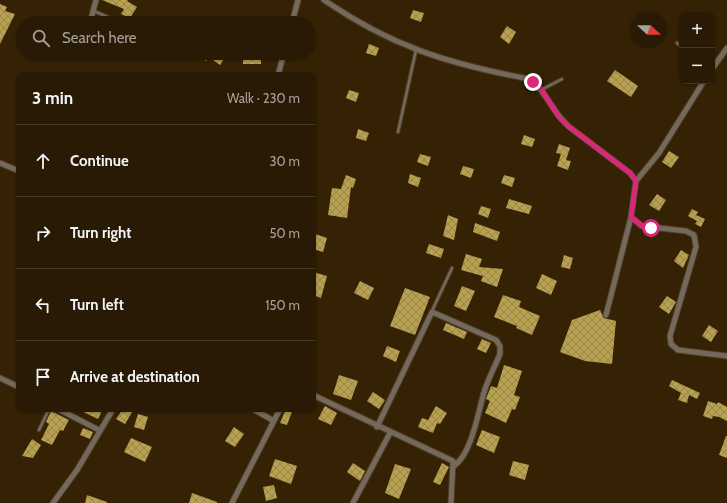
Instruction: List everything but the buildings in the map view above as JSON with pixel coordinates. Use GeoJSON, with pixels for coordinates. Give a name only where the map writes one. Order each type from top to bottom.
{"type":"FeatureCollection","features":[{"type":"Feature","properties":{"kind":"street"},"geometry":{"type":"LineString","coordinates":[[92,16],[96,0]]}},
{"type":"Feature","properties":{"kind":"street"},"geometry":{"type":"LineString","coordinates":[[294,16],[298,0]]}},
{"type":"Feature","properties":{"kind":"street"},"geometry":{"type":"LineString","coordinates":[[324,0],[372,30],[416,50],[465,66],[524,78],[542,90],[558,116],[568,126],[630,173],[636,181]]}},
{"type":"Feature","properties":{"kind":"street"},"geometry":{"type":"LineString","coordinates":[[715,65],[726,50]]}},
{"type":"Feature","properties":{"kind":"street"},"geometry":{"type":"LineString","coordinates":[[279,72],[282,60]]}},
{"type":"Feature","properties":{"kind":"street"},"geometry":{"type":"LineString","coordinates":[[606,315],[631,217],[636,181],[659,153],[702,84]]}},
{"type":"Feature","properties":{"kind":"street"},"geometry":{"type":"LineString","coordinates":[[0,163],[16,170]]}},
{"type":"Feature","properties":{"kind":"street"},"geometry":{"type":"LineString","coordinates":[[631,217],[642,226],[686,231],[694,235],[696,246],[670,336],[671,344],[678,350],[727,356]]}},
{"type":"Feature","properties":{"kind":"street"},"geometry":{"type":"LineString","coordinates":[[377,427],[432,312],[496,340],[500,346],[500,354],[482,400],[480,412],[465,456],[454,466]]}},
{"type":"Feature","properties":{"kind":"street"},"geometry":{"type":"LineString","coordinates":[[0,378],[16,386]]}},
{"type":"Feature","properties":{"kind":"street"},"geometry":{"type":"LineString","coordinates":[[316,396],[377,427],[453,461],[454,466],[451,503]]}},
{"type":"Feature","properties":{"kind":"street"},"geometry":{"type":"LineString","coordinates":[[64,412],[99,430]]}},
{"type":"Feature","properties":{"kind":"street"},"geometry":{"type":"LineString","coordinates":[[53,503],[77,470],[99,430],[111,412]]}},
{"type":"Feature","properties":{"kind":"street"},"geometry":{"type":"LineString","coordinates":[[258,412],[274,421]]}},
{"type":"Feature","properties":{"kind":"street"},"geometry":{"type":"LineString","coordinates":[[232,503],[278,412]]}},
{"type":"Feature","properties":{"kind":"street"},"geometry":{"type":"LineString","coordinates":[[353,503],[390,433]]}},
{"type":"Feature","properties":{"kind":"lane"},"geometry":{"type":"LineString","coordinates":[[93,11],[105,16]]}},
{"type":"Feature","properties":{"kind":"lane"},"geometry":{"type":"LineString","coordinates":[[398,132],[416,50]]}},
{"type":"Feature","properties":{"kind":"lane"},"geometry":{"type":"LineString","coordinates":[[542,90],[562,79]]}},
{"type":"Feature","properties":{"kind":"lane"},"geometry":{"type":"LineString","coordinates":[[432,312],[452,268]]}},
{"type":"Feature","properties":{"kind":"lane"},"geometry":{"type":"LineString","coordinates":[[39,430],[48,412]]}},
{"type":"Feature","properties":{"kind":"route"},"geometry":{"type":"LineString","coordinates":[[533,82],[542,90],[558,116],[568,126],[630,173],[636,181],[631,217],[642,226],[651,228]]}}]}
